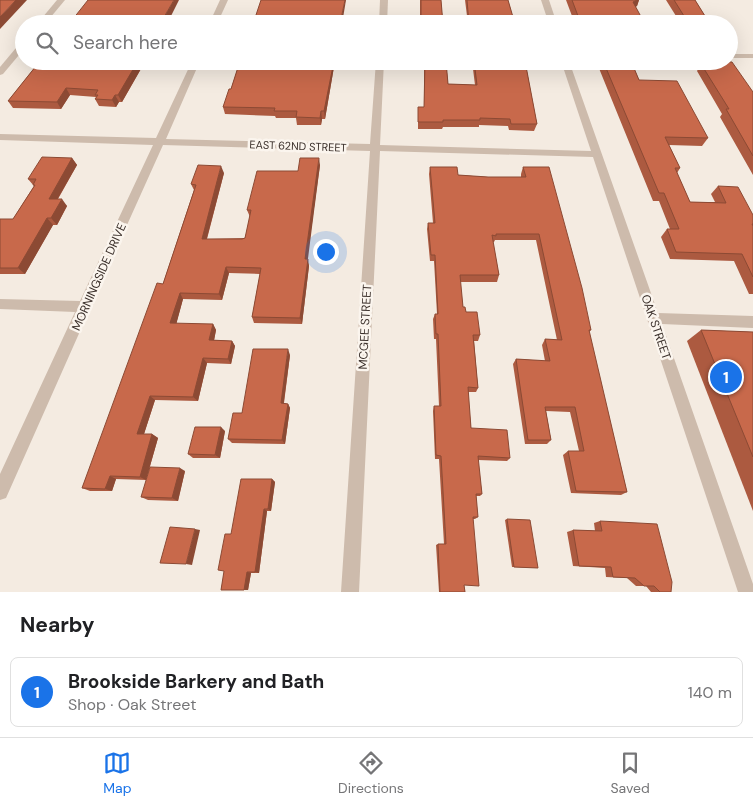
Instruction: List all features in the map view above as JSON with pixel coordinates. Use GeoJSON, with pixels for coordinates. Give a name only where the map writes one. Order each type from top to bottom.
{"type":"FeatureCollection","features":[{"type":"Feature","properties":{"kind":"street"},"geometry":{"type":"LineString","coordinates":[[48,15],[61,0]]}},
{"type":"Feature","properties":{"kind":"street"},"geometry":{"type":"LineString","coordinates":[[217,15],[224,0]]}},
{"type":"Feature","properties":{"kind":"street"},"geometry":{"type":"LineString","coordinates":[[383,15],[384,0]]}},
{"type":"Feature","properties":{"kind":"street"},"geometry":{"type":"LineString","coordinates":[[545,0],[550,15]]}},
{"type":"Feature","properties":{"kind":"street"},"geometry":{"type":"LineString","coordinates":[[0,72],[15,54]]}},
{"type":"Feature","properties":{"kind":"street"},"geometry":{"type":"LineString","coordinates":[[738,56],[752,57]]}},
{"type":"Feature","properties":{"kind":"street","name":"MORNINGSIDE DRIVE"},"geometry":{"type":"LineString","coordinates":[[0,492],[86,307],[192,70]]}},
{"type":"Feature","properties":{"kind":"street","name":"MCGEE STREET"},"geometry":{"type":"LineString","coordinates":[[350,592],[379,70]]}},
{"type":"Feature","properties":{"kind":"street","name":"OAK STREET"},"geometry":{"type":"LineString","coordinates":[[568,70],[747,592]]}},
{"type":"Feature","properties":{"kind":"street","name":"EAST 62ND STREET"},"geometry":{"type":"LineString","coordinates":[[0,137],[596,154]]}},
{"type":"Feature","properties":{"kind":"street"},"geometry":{"type":"LineString","coordinates":[[0,304],[86,307]]}},
{"type":"Feature","properties":{"kind":"street"},"geometry":{"type":"LineString","coordinates":[[654,318],[753,322]]}},
{"type":"Feature","properties":{"kind":"building"},"geometry":{"type":"Polygon","coordinates":[[[0,0],[16,0],[0,17],[0,0]]]}},
{"type":"Feature","properties":{"kind":"building"},"geometry":{"type":"Polygon","coordinates":[[[88,0],[174,0],[165,15],[76,15],[88,0]]]}},
{"type":"Feature","properties":{"kind":"building"},"geometry":{"type":"Polygon","coordinates":[[[261,0],[345,0],[342,15],[256,15],[261,0]]]}},
{"type":"Feature","properties":{"kind":"building"},"geometry":{"type":"Polygon","coordinates":[[[421,0],[441,0],[442,15],[421,15],[421,0]]]}},
{"type":"Feature","properties":{"kind":"building"},"geometry":{"type":"Polygon","coordinates":[[[467,0],[508,0],[512,15],[468,15],[467,0]]]}},
{"type":"Feature","properties":{"kind":"building"},"geometry":{"type":"Polygon","coordinates":[[[572,0],[637,0],[633,2],[640,15],[578,15],[572,0]]]}},
{"type":"Feature","properties":{"kind":"building"},"geometry":{"type":"Polygon","coordinates":[[[674,0],[695,0],[704,15],[683,15],[674,0]]]}},
{"type":"Feature","properties":{"kind":"building"},"geometry":{"type":"Polygon","coordinates":[[[33,70],[133,70],[118,95],[115,95],[112,100],[95,99],[98,95],[95,95],[98,90],[66,88],[57,102],[8,101],[33,70]]]}},
{"type":"Feature","properties":{"kind":"building"},"geometry":{"type":"Polygon","coordinates":[[[237,70],[332,70],[324,111],[321,111],[320,118],[296,117],[297,111],[274,111],[275,108],[223,107],[229,89],[231,89],[237,70]]]}},
{"type":"Feature","properties":{"kind":"building"},"geometry":{"type":"Polygon","coordinates":[[[425,70],[447,70],[448,84],[477,85],[475,70],[527,70],[537,124],[511,124],[510,119],[480,118],[480,120],[418,122],[418,107],[424,107],[425,70]]]}},
{"type":"Feature","properties":{"kind":"building"},"geometry":{"type":"Polygon","coordinates":[[[607,70],[635,70],[639,80],[677,81],[708,138],[665,137],[680,168],[675,168],[690,202],[726,203],[718,186],[738,187],[753,215],[753,277],[742,254],[676,252],[667,229],[679,229],[664,193],[659,193],[607,70]]]}},
{"type":"Feature","properties":{"kind":"building"},"geometry":{"type":"Polygon","coordinates":[[[705,70],[738,70],[753,92],[753,156],[726,109],[729,109],[705,70]]]}},
{"type":"Feature","properties":{"kind":"building"},"geometry":{"type":"Polygon","coordinates":[[[42,157],[72,158],[49,199],[62,199],[51,218],[47,218],[18,268],[0,268],[0,219],[13,219],[35,185],[33,185],[36,179],[28,179],[42,157]]]}},
{"type":"Feature","properties":{"kind":"building"},"geometry":{"type":"Polygon","coordinates":[[[300,158],[319,158],[305,259],[308,259],[300,318],[252,317],[261,268],[226,267],[219,294],[180,293],[170,323],[213,324],[209,340],[232,341],[228,359],[203,358],[193,397],[150,396],[137,434],[152,434],[140,477],[110,476],[105,489],[82,488],[157,283],[163,284],[196,185],[191,184],[198,165],[221,166],[202,239],[242,239],[245,238],[251,210],[247,210],[257,171],[298,171],[300,158]]]}},
{"type":"Feature","properties":{"kind":"building"},"geometry":{"type":"Polygon","coordinates":[[[430,167],[457,167],[458,175],[526,177],[523,167],[549,167],[582,288],[591,330],[589,330],[627,492],[576,491],[568,451],[584,451],[575,407],[545,407],[551,440],[528,440],[516,359],[550,361],[545,339],[562,340],[539,234],[492,235],[499,275],[460,275],[463,307],[465,307],[466,312],[477,312],[480,335],[473,335],[478,388],[468,387],[471,428],[507,430],[510,458],[478,456],[482,494],[476,494],[478,517],[473,517],[479,586],[464,585],[465,592],[440,592],[438,544],[446,544],[441,456],[436,455],[434,406],[441,406],[438,334],[436,334],[435,314],[438,314],[435,255],[431,255],[428,223],[435,223],[430,167]]]}},
{"type":"Feature","properties":{"kind":"building"},"geometry":{"type":"Polygon","coordinates":[[[701,330],[753,332],[753,457],[701,330]]]}},
{"type":"Feature","properties":{"kind":"building"},"geometry":{"type":"Polygon","coordinates":[[[253,349],[288,349],[281,403],[288,404],[282,440],[228,439],[233,413],[242,413],[253,349]]]}},
{"type":"Feature","properties":{"kind":"building"},"geometry":{"type":"Polygon","coordinates":[[[195,427],[221,427],[215,455],[188,454],[195,427]]]}},
{"type":"Feature","properties":{"kind":"building"},"geometry":{"type":"Polygon","coordinates":[[[150,467],[180,468],[172,498],[141,497],[150,467]]]}},
{"type":"Feature","properties":{"kind":"building"},"geometry":{"type":"Polygon","coordinates":[[[241,479],[272,479],[268,509],[264,509],[255,572],[247,572],[244,590],[221,590],[224,571],[218,570],[225,534],[231,534],[241,479]]]}},
{"type":"Feature","properties":{"kind":"building"},"geometry":{"type":"Polygon","coordinates":[[[507,519],[530,520],[538,568],[514,567],[507,519]]]}},
{"type":"Feature","properties":{"kind":"building"},"geometry":{"type":"Polygon","coordinates":[[[600,521],[657,524],[672,582],[671,592],[660,592],[654,586],[644,586],[635,578],[613,577],[611,567],[579,566],[573,530],[602,531],[600,521]]]}},
{"type":"Feature","properties":{"kind":"building"},"geometry":{"type":"Polygon","coordinates":[[[170,527],[195,529],[186,564],[160,563],[170,527]]]}},
{"type":"Feature","properties":{"kind":"place","name":"Brookside Barkery and Bath"},"geometry":{"type":"Point","coordinates":[726,377]}}]}
